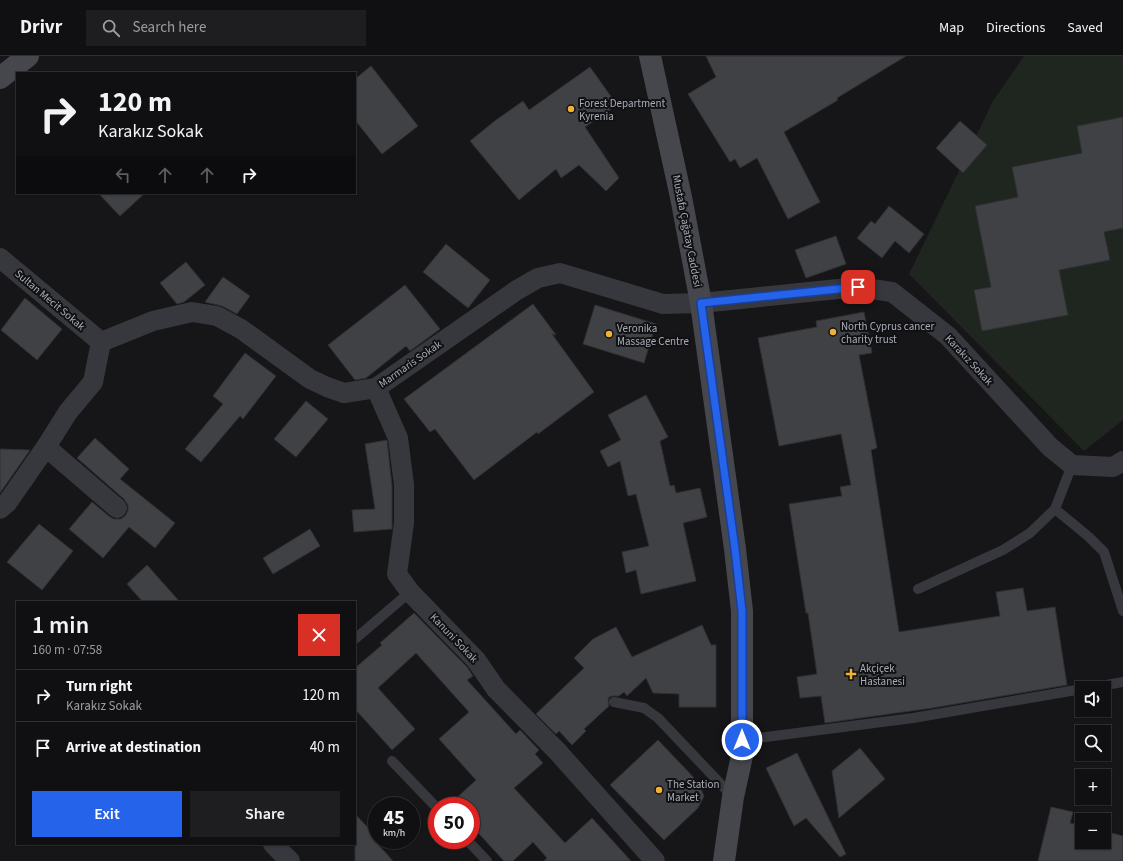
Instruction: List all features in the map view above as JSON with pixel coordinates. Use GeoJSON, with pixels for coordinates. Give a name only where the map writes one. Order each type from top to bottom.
{"type":"FeatureCollection","features":[{"type":"Feature","properties":{"kind":"main road"},"geometry":{"type":"LineString","coordinates":[[0,78],[28,56]]}},
{"type":"Feature","properties":{"kind":"main road","name":"Mustafa Çağatay Caddesi"},"geometry":{"type":"LineString","coordinates":[[650,56],[681,198],[701,303],[735,549],[742,611],[742,756],[733,797],[724,861]]}},
{"type":"Feature","properties":{"kind":"street","name":"Sultan Mecit Sokak"},"geometry":{"type":"LineString","coordinates":[[0,258],[101,342]]}},
{"type":"Feature","properties":{"kind":"street","name":"Marmaris Sokak"},"geometry":{"type":"LineString","coordinates":[[101,342],[153,321],[192,312],[217,316],[241,328],[310,379],[326,387],[344,393],[376,388],[517,290],[538,278],[560,273],[662,304],[701,303]]}},
{"type":"Feature","properties":{"kind":"street","name":"Karakız Sokak"},"geometry":{"type":"LineString","coordinates":[[701,303],[858,287],[892,292],[948,336],[1050,446],[1072,465]]}},
{"type":"Feature","properties":{"kind":"street"},"geometry":{"type":"LineString","coordinates":[[0,509],[7,503],[46,447],[68,412],[93,382],[101,342]]}},
{"type":"Feature","properties":{"kind":"street","name":"Kanuni Sokak"},"geometry":{"type":"LineString","coordinates":[[376,388],[398,438],[404,485],[404,523],[397,574],[410,592],[476,660],[496,689],[557,751],[655,861]]}},
{"type":"Feature","properties":{"kind":"street"},"geometry":{"type":"LineString","coordinates":[[46,447],[117,508]]}},
{"type":"Feature","properties":{"kind":"street"},"geometry":{"type":"LineString","coordinates":[[1072,465],[1113,467],[1123,462]]}},
{"type":"Feature","properties":{"kind":"street"},"geometry":{"type":"LineString","coordinates":[[274,845],[290,861]]}},
{"type":"Feature","properties":{"kind":"lane"},"geometry":{"type":"LineString","coordinates":[[918,589],[1003,550],[1030,533],[1055,509],[1072,465]]}},
{"type":"Feature","properties":{"kind":"lane"},"geometry":{"type":"LineString","coordinates":[[1055,509],[1090,536],[1104,552],[1123,612]]}},
{"type":"Feature","properties":{"kind":"lane"},"geometry":{"type":"LineString","coordinates":[[356,639],[410,592]]}},
{"type":"Feature","properties":{"kind":"lane"},"geometry":{"type":"LineString","coordinates":[[1111,684],[1123,682]]}},
{"type":"Feature","properties":{"kind":"lane"},"geometry":{"type":"LineString","coordinates":[[742,740],[914,718],[1075,690]]}},
{"type":"Feature","properties":{"kind":"lane"},"geometry":{"type":"LineString","coordinates":[[614,702],[644,708],[658,718],[733,797]]}},
{"type":"Feature","properties":{"kind":"lane"},"geometry":{"type":"LineString","coordinates":[[392,761],[428,799]]}},
{"type":"Feature","properties":{"kind":"lane"},"geometry":{"type":"LineString","coordinates":[[476,849],[487,861]]}},
{"type":"Feature","properties":{"kind":"shaded area"},"geometry":{"type":"Polygon","coordinates":[[[1024,56],[1123,56],[1123,420],[1084,451],[909,274],[993,101],[1024,56]]]}},
{"type":"Feature","properties":{"kind":"building"},"geometry":{"type":"Polygon","coordinates":[[[706,56],[906,56],[837,98],[838,100],[784,132],[820,202],[788,219],[757,158],[740,168],[735,159],[730,162],[688,94],[716,77],[706,56]]]}},
{"type":"Feature","properties":{"kind":"building"},"geometry":{"type":"Polygon","coordinates":[[[371,66],[418,126],[382,154],[356,121],[356,78],[371,66]]]}},
{"type":"Feature","properties":{"kind":"building"},"geometry":{"type":"Polygon","coordinates":[[[590,67],[617,105],[585,127],[619,178],[606,191],[579,165],[561,178],[556,169],[519,200],[470,141],[523,101],[529,110],[590,67]]]}},
{"type":"Feature","properties":{"kind":"building"},"geometry":{"type":"Polygon","coordinates":[[[1123,117],[1123,228],[1104,232],[1110,260],[1059,270],[1068,315],[982,331],[974,290],[991,287],[975,206],[1018,197],[1012,167],[1082,153],[1077,126],[1123,117]]]}},
{"type":"Feature","properties":{"kind":"building"},"geometry":{"type":"Polygon","coordinates":[[[960,121],[987,145],[963,173],[936,148],[960,121]]]}},
{"type":"Feature","properties":{"kind":"building"},"geometry":{"type":"Polygon","coordinates":[[[99,194],[144,194],[120,216],[99,194]]]}},
{"type":"Feature","properties":{"kind":"building"},"geometry":{"type":"Polygon","coordinates":[[[889,206],[924,234],[909,253],[895,241],[882,258],[857,238],[871,221],[875,224],[889,206]]]}},
{"type":"Feature","properties":{"kind":"building"},"geometry":{"type":"Polygon","coordinates":[[[836,236],[846,264],[806,278],[795,250],[836,236]]]}},
{"type":"Feature","properties":{"kind":"building"},"geometry":{"type":"Polygon","coordinates":[[[446,244],[490,280],[468,308],[423,272],[446,244]]]}},
{"type":"Feature","properties":{"kind":"building"},"geometry":{"type":"Polygon","coordinates":[[[186,262],[205,285],[184,302],[177,304],[160,283],[186,262]]]}},
{"type":"Feature","properties":{"kind":"building"},"geometry":{"type":"Polygon","coordinates":[[[223,277],[250,296],[237,314],[222,306],[205,302],[223,277]]]}},
{"type":"Feature","properties":{"kind":"building"},"geometry":{"type":"Polygon","coordinates":[[[405,285],[440,329],[410,351],[406,346],[366,378],[355,380],[328,345],[405,285]]]}},
{"type":"Feature","properties":{"kind":"building"},"geometry":{"type":"Polygon","coordinates":[[[25,298],[62,329],[37,360],[1,330],[25,298]]]}},
{"type":"Feature","properties":{"kind":"building"},"geometry":{"type":"Polygon","coordinates":[[[533,304],[556,335],[552,334],[594,392],[538,434],[537,432],[474,480],[435,429],[430,432],[404,399],[533,304]]]}},
{"type":"Feature","properties":{"kind":"building"},"geometry":{"type":"Polygon","coordinates":[[[595,305],[656,324],[644,363],[583,344],[595,305]]]}},
{"type":"Feature","properties":{"kind":"building"},"geometry":{"type":"Polygon","coordinates":[[[864,312],[872,353],[859,355],[877,448],[871,450],[899,632],[1000,616],[996,592],[1023,588],[1027,611],[1055,607],[1067,685],[932,708],[825,723],[821,696],[800,698],[797,677],[817,674],[789,504],[842,496],[840,487],[851,485],[841,434],[779,446],[758,338],[817,327],[816,321],[864,312]]]}},
{"type":"Feature","properties":{"kind":"building"},"geometry":{"type":"Polygon","coordinates":[[[245,353],[276,376],[243,419],[240,416],[201,462],[185,449],[223,404],[213,396],[245,353]]]}},
{"type":"Feature","properties":{"kind":"building"},"geometry":{"type":"Polygon","coordinates":[[[646,395],[668,437],[660,441],[670,486],[674,485],[676,493],[700,488],[707,517],[683,523],[696,581],[641,594],[636,570],[626,573],[622,552],[649,546],[636,494],[628,496],[620,461],[608,467],[600,451],[621,440],[608,415],[646,395]]]}},
{"type":"Feature","properties":{"kind":"building"},"geometry":{"type":"Polygon","coordinates":[[[306,401],[328,419],[296,457],[274,439],[306,401]]]}},
{"type":"Feature","properties":{"kind":"building"},"geometry":{"type":"Polygon","coordinates":[[[95,438],[129,469],[120,479],[175,523],[155,548],[129,527],[103,558],[69,529],[92,502],[114,519],[121,519],[126,515],[128,510],[128,505],[124,499],[77,458],[95,438]]]}},
{"type":"Feature","properties":{"kind":"building"},"geometry":{"type":"Polygon","coordinates":[[[387,440],[392,486],[392,529],[354,532],[352,510],[375,509],[365,444],[387,440]]]}},
{"type":"Feature","properties":{"kind":"building"},"geometry":{"type":"Polygon","coordinates":[[[0,449],[30,450],[0,493],[0,449]]]}},
{"type":"Feature","properties":{"kind":"building"},"geometry":{"type":"Polygon","coordinates":[[[39,524],[73,551],[42,590],[7,562],[39,524]]]}},
{"type":"Feature","properties":{"kind":"building"},"geometry":{"type":"Polygon","coordinates":[[[310,529],[320,546],[273,574],[263,558],[310,529]]]}},
{"type":"Feature","properties":{"kind":"building"},"geometry":{"type":"Polygon","coordinates":[[[147,565],[179,601],[142,601],[127,584],[147,565]]]}},
{"type":"Feature","properties":{"kind":"building"},"geometry":{"type":"Polygon","coordinates":[[[414,613],[467,667],[473,676],[467,680],[516,734],[520,730],[539,750],[535,754],[543,763],[514,788],[565,843],[592,818],[631,861],[544,861],[547,858],[533,842],[513,861],[504,861],[480,835],[480,797],[458,797],[476,780],[439,739],[469,712],[416,653],[378,688],[415,729],[392,750],[356,710],[356,667],[382,645],[380,643],[414,613]]]}},
{"type":"Feature","properties":{"kind":"building"},"geometry":{"type":"Polygon","coordinates":[[[702,625],[711,645],[716,645],[716,707],[679,707],[679,694],[653,693],[646,678],[627,696],[624,692],[619,696],[609,697],[609,706],[584,729],[586,731],[572,745],[559,731],[556,734],[536,714],[584,668],[574,658],[593,639],[616,627],[632,657],[702,625]]]}},
{"type":"Feature","properties":{"kind":"building","name":"The Station Market"},"geometry":{"type":"Polygon","coordinates":[[[658,740],[698,782],[704,796],[698,808],[664,840],[610,785],[658,740]]]}},
{"type":"Feature","properties":{"kind":"building"},"geometry":{"type":"Polygon","coordinates":[[[860,748],[885,779],[839,818],[832,771],[860,748]]]}},
{"type":"Feature","properties":{"kind":"building"},"geometry":{"type":"Polygon","coordinates":[[[797,753],[846,854],[840,857],[806,818],[794,826],[766,768],[797,753]]]}},
{"type":"Feature","properties":{"kind":"building"},"geometry":{"type":"Polygon","coordinates":[[[1051,807],[1073,812],[1070,823],[1075,824],[1075,849],[1111,849],[1111,833],[1123,836],[1123,861],[1038,861],[1051,807]]]}},
{"type":"Feature","properties":{"kind":"building"},"geometry":{"type":"Polygon","coordinates":[[[356,815],[368,828],[368,849],[382,849],[393,861],[355,861],[356,815]]]}},
{"type":"Feature","properties":{"kind":"place","name":"Forest Department Kyrenia"},"geometry":{"type":"Point","coordinates":[571,109]}},
{"type":"Feature","properties":{"kind":"place","name":"North Cyprus cancer charity trust"},"geometry":{"type":"Point","coordinates":[833,332]}},
{"type":"Feature","properties":{"kind":"place","name":"Veronika Massage Centre"},"geometry":{"type":"Point","coordinates":[609,334]}},
{"type":"Feature","properties":{"kind":"place","name":"Akçiçek Hastanesi"},"geometry":{"type":"Point","coordinates":[851,674]}},
{"type":"Feature","properties":{"kind":"place","name":"The Station Market"},"geometry":{"type":"Point","coordinates":[659,790]}},
{"type":"Feature","properties":{"kind":"route"},"geometry":{"type":"LineString","coordinates":[[742,740],[742,611],[735,549],[701,303],[858,287]]}}]}
